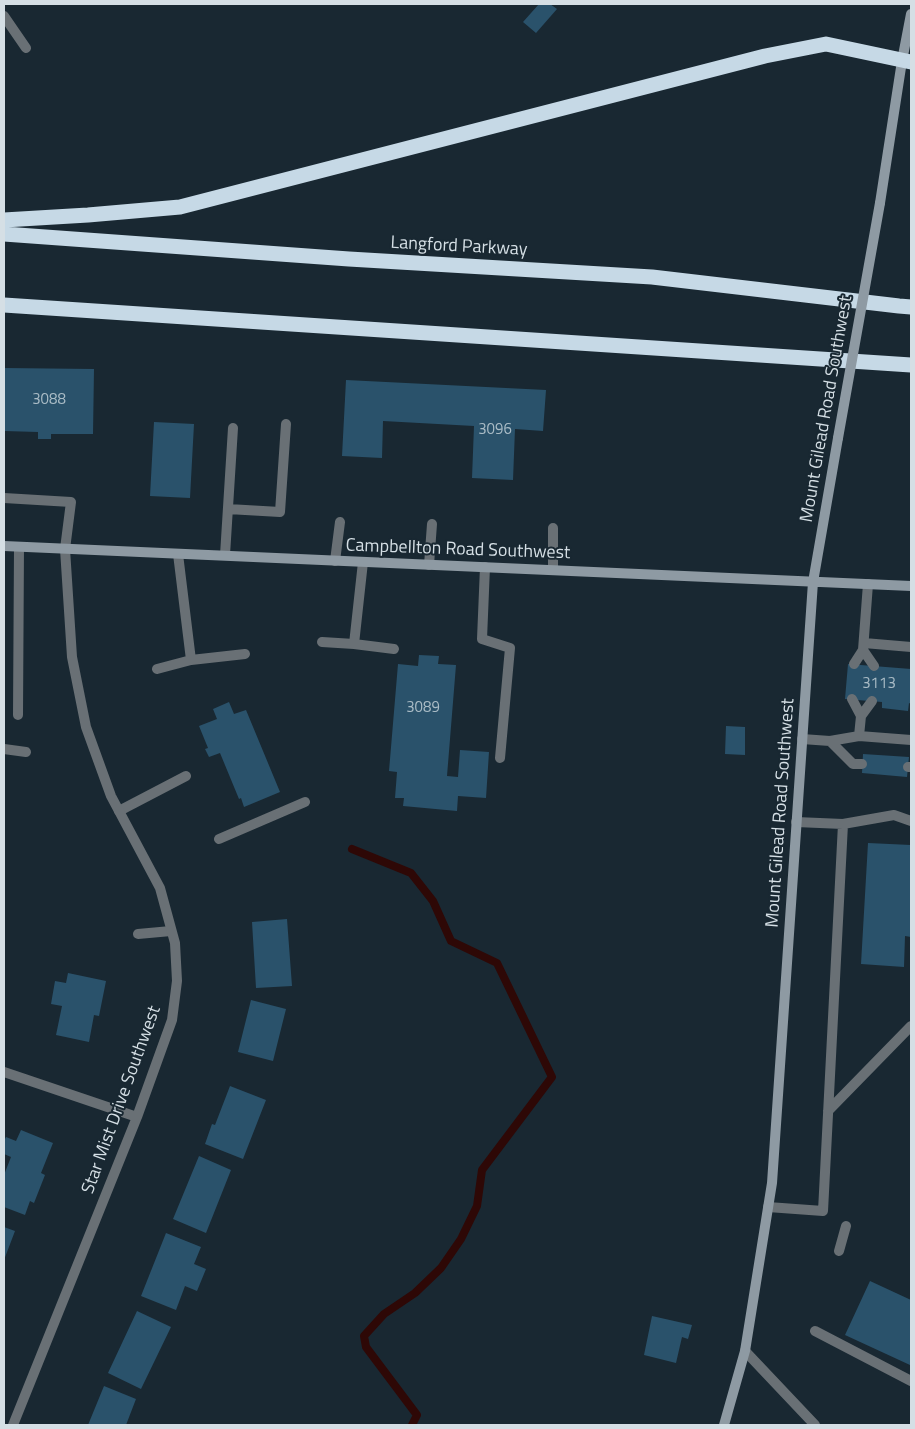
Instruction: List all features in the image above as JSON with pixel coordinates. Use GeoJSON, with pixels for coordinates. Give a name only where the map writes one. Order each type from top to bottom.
{"type":"FeatureCollection","features":[{"type":"Feature","properties":{"kind":"highway"},"geometry":{"type":"LineString","coordinates":[[4,220],[180,207],[765,56],[826,44],[907,61]]}},
{"type":"Feature","properties":{"kind":"highway","name":"Langford Parkway"},"geometry":{"type":"LineString","coordinates":[[4,234],[349,259],[652,277],[911,306]]}},
{"type":"Feature","properties":{"kind":"highway"},"geometry":{"type":"LineString","coordinates":[[4,305],[911,365]]}},
{"type":"Feature","properties":{"kind":"main road","name":"Mount Gilead Road Southwest"},"geometry":{"type":"LineString","coordinates":[[724,1425],[745,1351],[772,1183],[813,582],[907,61],[911,14]]}},
{"type":"Feature","properties":{"kind":"main road","name":"Campbellton Road Southwest"},"geometry":{"type":"LineString","coordinates":[[4,546],[911,586]]}},
{"type":"Feature","properties":{"kind":"street"},"geometry":{"type":"LineString","coordinates":[[4,16],[26,48]]}},
{"type":"Feature","properties":{"kind":"street"},"geometry":{"type":"LineString","coordinates":[[228,509],[280,512],[286,424]]}},
{"type":"Feature","properties":{"kind":"street"},"geometry":{"type":"LineString","coordinates":[[225,555],[233,428]]}},
{"type":"Feature","properties":{"kind":"street","name":"Star Mist Drive Southwest"},"geometry":{"type":"LineString","coordinates":[[4,498],[70,502],[64,549],[72,657],[86,727],[111,796],[160,888],[175,943],[177,981],[172,1020],[136,1117],[12,1425]]}},
{"type":"Feature","properties":{"kind":"street"},"geometry":{"type":"LineString","coordinates":[[335,561],[340,522]]}},
{"type":"Feature","properties":{"kind":"street"},"geometry":{"type":"LineString","coordinates":[[429,565],[432,524]]}},
{"type":"Feature","properties":{"kind":"street"},"geometry":{"type":"LineString","coordinates":[[553,528],[553,570]]}},
{"type":"Feature","properties":{"kind":"street"},"geometry":{"type":"LineString","coordinates":[[18,715],[19,547]]}},
{"type":"Feature","properties":{"kind":"street"},"geometry":{"type":"LineString","coordinates":[[178,554],[191,660]]}},
{"type":"Feature","properties":{"kind":"street"},"geometry":{"type":"LineString","coordinates":[[354,644],[363,562]]}},
{"type":"Feature","properties":{"kind":"street"},"geometry":{"type":"LineString","coordinates":[[485,567],[482,639],[510,648],[500,758]]}},
{"type":"Feature","properties":{"kind":"street"},"geometry":{"type":"LineString","coordinates":[[854,664],[863,646],[868,584]]}},
{"type":"Feature","properties":{"kind":"street"},"geometry":{"type":"LineString","coordinates":[[322,642],[394,649]]}},
{"type":"Feature","properties":{"kind":"street"},"geometry":{"type":"LineString","coordinates":[[863,646],[911,647]]}},
{"type":"Feature","properties":{"kind":"street"},"geometry":{"type":"LineString","coordinates":[[863,646],[874,666]]}},
{"type":"Feature","properties":{"kind":"street"},"geometry":{"type":"LineString","coordinates":[[157,669],[191,660],[245,654]]}},
{"type":"Feature","properties":{"kind":"street"},"geometry":{"type":"LineString","coordinates":[[852,700],[861,716]]}},
{"type":"Feature","properties":{"kind":"street"},"geometry":{"type":"LineString","coordinates":[[859,736],[861,716],[872,701]]}},
{"type":"Feature","properties":{"kind":"street"},"geometry":{"type":"LineString","coordinates":[[802,739],[830,741],[859,736],[911,740]]}},
{"type":"Feature","properties":{"kind":"street"},"geometry":{"type":"LineString","coordinates":[[830,741],[853,764],[862,764]]}},
{"type":"Feature","properties":{"kind":"street"},"geometry":{"type":"LineString","coordinates":[[4,749],[26,752]]}},
{"type":"Feature","properties":{"kind":"street"},"geometry":{"type":"LineString","coordinates":[[119,811],[186,776]]}},
{"type":"Feature","properties":{"kind":"street"},"geometry":{"type":"LineString","coordinates":[[219,838],[304,802]]}},
{"type":"Feature","properties":{"kind":"street"},"geometry":{"type":"LineString","coordinates":[[796,822],[843,824],[894,815],[911,821]]}},
{"type":"Feature","properties":{"kind":"street"},"geometry":{"type":"LineString","coordinates":[[768,1207],[822,1211],[843,824]]}},
{"type":"Feature","properties":{"kind":"street"},"geometry":{"type":"LineString","coordinates":[[138,934],[172,931]]}},
{"type":"Feature","properties":{"kind":"street"},"geometry":{"type":"LineString","coordinates":[[828,1111],[911,1026]]}},
{"type":"Feature","properties":{"kind":"street"},"geometry":{"type":"LineString","coordinates":[[4,1072],[136,1117]]}},
{"type":"Feature","properties":{"kind":"street"},"geometry":{"type":"LineString","coordinates":[[839,1250],[846,1226]]}},
{"type":"Feature","properties":{"kind":"street"},"geometry":{"type":"LineString","coordinates":[[815,1331],[911,1381]]}},
{"type":"Feature","properties":{"kind":"street"},"geometry":{"type":"LineString","coordinates":[[745,1351],[815,1425]]}},
{"type":"Feature","properties":{"kind":"building"},"geometry":{"type":"Polygon","coordinates":[[[539,4],[550,4],[557,9],[536,33],[523,22],[539,4]]]}},
{"type":"Feature","properties":{"kind":"building"},"geometry":{"type":"Polygon","coordinates":[[[4,368],[94,369],[93,434],[51,434],[51,439],[38,439],[38,432],[4,431],[4,368]]]}},
{"type":"Feature","properties":{"kind":"building"},"geometry":{"type":"Polygon","coordinates":[[[346,380],[546,390],[543,431],[515,429],[513,480],[472,478],[474,426],[383,421],[382,458],[342,456],[346,380]]]}},
{"type":"Feature","properties":{"kind":"building"},"geometry":{"type":"Polygon","coordinates":[[[154,422],[194,424],[190,498],[150,496],[154,422]]]}},
{"type":"Feature","properties":{"kind":"building"},"geometry":{"type":"Polygon","coordinates":[[[419,655],[439,656],[438,664],[456,665],[447,776],[458,777],[460,750],[489,752],[486,798],[458,796],[457,811],[403,806],[404,798],[395,798],[397,772],[389,771],[398,664],[418,666],[419,655]]]}},
{"type":"Feature","properties":{"kind":"building"},"geometry":{"type":"Polygon","coordinates":[[[848,664],[911,669],[911,704],[909,703],[908,711],[882,708],[882,702],[845,699],[848,664]]]}},
{"type":"Feature","properties":{"kind":"building"},"geometry":{"type":"Polygon","coordinates":[[[229,702],[234,714],[246,710],[280,792],[244,807],[220,753],[209,757],[205,749],[208,748],[199,726],[217,719],[213,709],[229,702]]]}},
{"type":"Feature","properties":{"kind":"building"},"geometry":{"type":"Polygon","coordinates":[[[726,726],[745,727],[745,755],[725,754],[726,726]]]}},
{"type":"Feature","properties":{"kind":"building"},"geometry":{"type":"Polygon","coordinates":[[[863,754],[909,757],[907,777],[862,773],[863,754]]]}},
{"type":"Feature","properties":{"kind":"building"},"geometry":{"type":"Polygon","coordinates":[[[868,843],[911,845],[911,937],[905,936],[904,967],[861,964],[868,843]]]}},
{"type":"Feature","properties":{"kind":"building"},"geometry":{"type":"Polygon","coordinates":[[[287,919],[292,986],[256,988],[252,922],[287,919]]]}},
{"type":"Feature","properties":{"kind":"building"},"geometry":{"type":"Polygon","coordinates":[[[68,973],[106,981],[99,1016],[94,1015],[89,1042],[56,1035],[62,1006],[51,1004],[55,981],[66,983],[68,973]]]}},
{"type":"Feature","properties":{"kind":"building"},"geometry":{"type":"Polygon","coordinates":[[[251,1000],[286,1009],[273,1061],[238,1052],[251,1000]]]}},
{"type":"Feature","properties":{"kind":"building"},"geometry":{"type":"Polygon","coordinates":[[[230,1086],[266,1100],[243,1159],[205,1144],[212,1124],[215,1125],[230,1086]]]}},
{"type":"Feature","properties":{"kind":"building"},"geometry":{"type":"Polygon","coordinates":[[[21,1130],[53,1143],[41,1173],[45,1175],[34,1203],[30,1201],[25,1215],[4,1207],[4,1175],[11,1157],[4,1154],[4,1141],[6,1137],[16,1141],[21,1130]]]}},
{"type":"Feature","properties":{"kind":"building"},"geometry":{"type":"Polygon","coordinates":[[[199,1156],[231,1170],[206,1233],[173,1219],[199,1156]]]}},
{"type":"Feature","properties":{"kind":"building"},"geometry":{"type":"Polygon","coordinates":[[[4,1227],[15,1231],[4,1260],[4,1227]]]}},
{"type":"Feature","properties":{"kind":"building"},"geometry":{"type":"Polygon","coordinates":[[[166,1233],[201,1247],[194,1264],[206,1269],[197,1291],[185,1286],[176,1310],[141,1296],[166,1233]]]}},
{"type":"Feature","properties":{"kind":"building"},"geometry":{"type":"Polygon","coordinates":[[[870,1281],[911,1300],[910,1365],[845,1335],[870,1281]]]}},
{"type":"Feature","properties":{"kind":"building"},"geometry":{"type":"Polygon","coordinates":[[[137,1311],[171,1327],[141,1389],[108,1373],[137,1311]]]}},
{"type":"Feature","properties":{"kind":"building"},"geometry":{"type":"Polygon","coordinates":[[[652,1316],[692,1325],[688,1339],[682,1337],[676,1363],[644,1355],[652,1316]]]}},
{"type":"Feature","properties":{"kind":"building"},"geometry":{"type":"Polygon","coordinates":[[[104,1386],[136,1399],[126,1425],[88,1425],[104,1386]]]}},
{"type":"Feature","properties":{"kind":"waterway"},"geometry":{"type":"LineString","coordinates":[[352,849],[411,873],[433,901],[451,941],[497,963],[552,1077],[482,1170],[477,1206],[461,1239],[441,1268],[415,1293],[384,1314],[364,1336],[366,1347],[417,1415],[412,1425]]}}]}
